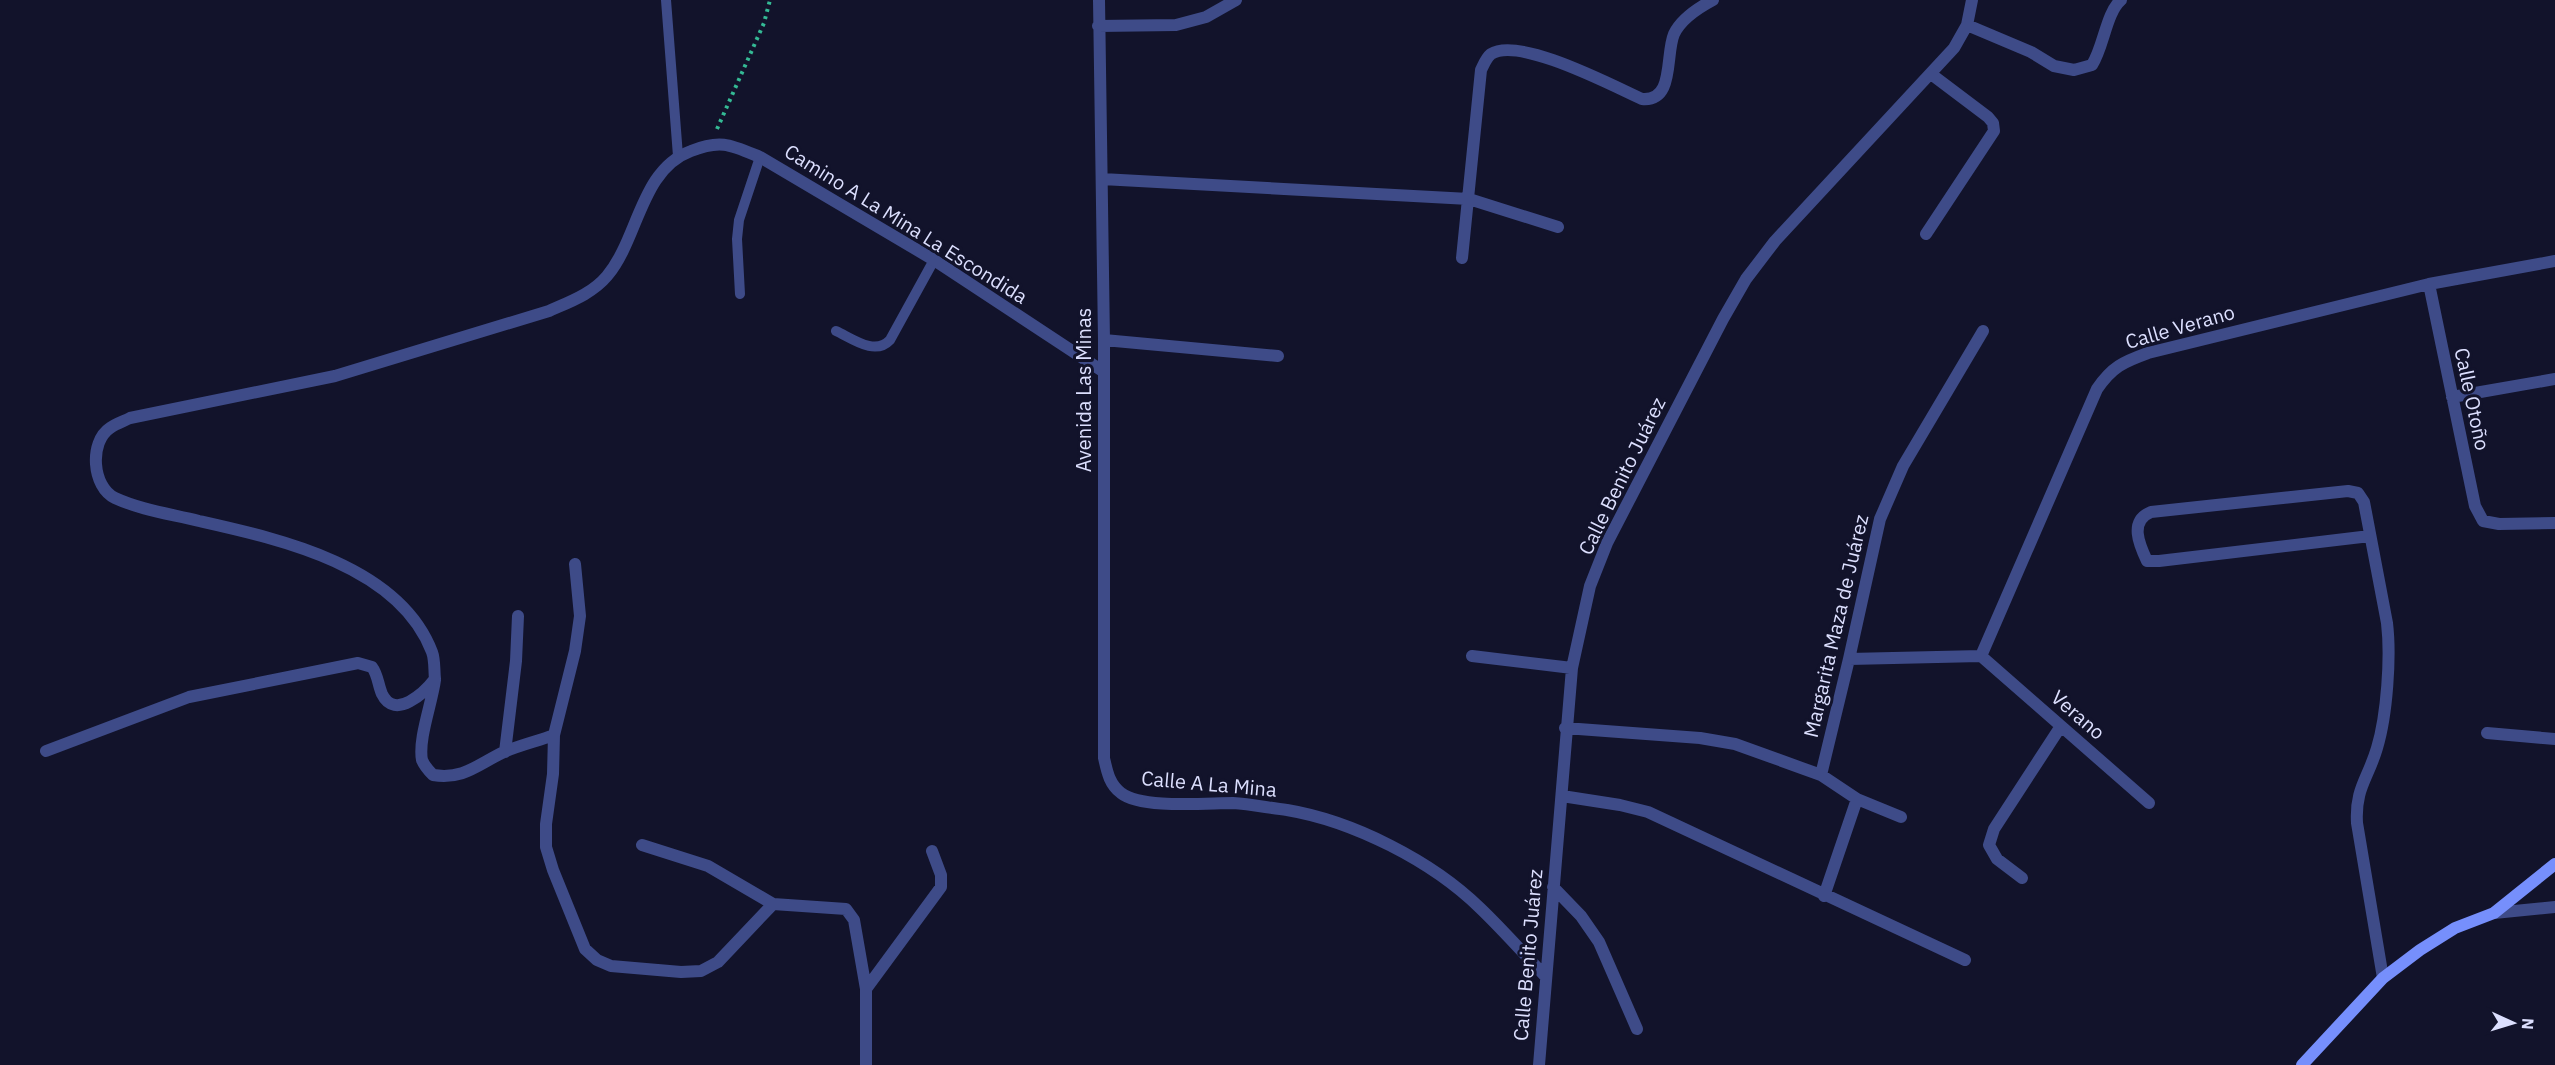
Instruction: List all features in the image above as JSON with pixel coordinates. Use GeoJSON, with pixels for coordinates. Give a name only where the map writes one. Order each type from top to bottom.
{"type":"FeatureCollection","features":[{"type":"Feature","properties":{"kind":"street","name":"Avenida Las Minas"},"geometry":{"type":"LineString","coordinates":[[1099,0],[1104,340],[1104,758],[1109,780]]}},
{"type":"Feature","properties":{"kind":"street"},"geometry":{"type":"LineString","coordinates":[[1098,26],[1176,26],[1206,17],[1236,0]]}},
{"type":"Feature","properties":{"kind":"street"},"geometry":{"type":"LineString","coordinates":[[1462,258],[1481,70],[1485,60],[1493,53],[1503,51],[1541,56],[1642,99],[1652,100],[1660,95],[1664,87],[1674,35],[1688,16],[1713,0]]}},
{"type":"Feature","properties":{"kind":"street","name":"Calle Benito Juárez"},"geometry":{"type":"LineString","coordinates":[[1539,1065],[1562,796],[1565,728],[1572,668],[1590,586],[1607,543],[1746,279],[1775,241],[1954,48],[1968,25],[1972,0]]}},
{"type":"Feature","properties":{"kind":"street"},"geometry":{"type":"LineString","coordinates":[[1968,25],[2031,52],[2054,66],[2074,70],[2092,65],[2101,52],[2110,17],[2121,0]]}},
{"type":"Feature","properties":{"kind":"street"},"geometry":{"type":"LineString","coordinates":[[1926,234],[1994,131],[1993,123],[1988,117],[1931,74]]}},
{"type":"Feature","properties":{"kind":"street"},"geometry":{"type":"LineString","coordinates":[[554,735],[505,752],[469,772],[449,778],[433,775],[423,762],[422,741],[435,679],[433,653],[413,617],[385,590],[351,570],[308,551],[261,535],[143,508],[112,497],[97,477],[94,453],[108,428],[130,418],[335,376],[549,311],[582,297],[606,278],[624,252],[655,179],[678,156],[711,143]]}},
{"type":"Feature","properties":{"kind":"street","name":"Camino A La Mina La Escondida"},"geometry":{"type":"LineString","coordinates":[[711,143],[736,147],[760,157],[934,260],[1104,372]]}},
{"type":"Feature","properties":{"kind":"street"},"geometry":{"type":"LineString","coordinates":[[1102,179],[1469,200],[1558,227]]}},
{"type":"Feature","properties":{"kind":"street","name":"Calle Verano"},"geometry":{"type":"LineString","coordinates":[[1981,656],[2097,390],[2108,372],[2126,360],[2148,353],[2429,284],[2555,261]]}},
{"type":"Feature","properties":{"kind":"street","name":"Calle Otoño"},"geometry":{"type":"LineString","coordinates":[[2429,284],[2475,506],[2483,521],[2499,524],[2555,523]]}},
{"type":"Feature","properties":{"kind":"street","name":"Margarita Maza de Juárez"},"geometry":{"type":"LineString","coordinates":[[1821,775],[1880,519],[1903,466],[1983,331]]}},
{"type":"Feature","properties":{"kind":"street"},"geometry":{"type":"LineString","coordinates":[[1104,340],[1278,356]]}},
{"type":"Feature","properties":{"kind":"street"},"geometry":{"type":"LineString","coordinates":[[2452,397],[2555,379]]}},
{"type":"Feature","properties":{"kind":"street"},"geometry":{"type":"LineString","coordinates":[[2370,536],[2148,561],[2142,550],[2137,531],[2138,522],[2151,512],[2348,491],[2358,493],[2364,502],[2389,642],[2382,728],[2377,750],[2361,786],[2356,804],[2383,978]]}},
{"type":"Feature","properties":{"kind":"street"},"geometry":{"type":"LineString","coordinates":[[575,564],[580,616],[575,651],[554,735],[554,774],[546,824],[546,846],[553,870],[585,949],[597,960],[611,966],[681,972],[701,971],[718,962],[773,904]]}},
{"type":"Feature","properties":{"kind":"street"},"geometry":{"type":"LineString","coordinates":[[505,752],[516,661],[518,616]]}},
{"type":"Feature","properties":{"kind":"street"},"geometry":{"type":"LineString","coordinates":[[1472,656],[1572,668]]}},
{"type":"Feature","properties":{"kind":"street"},"geometry":{"type":"LineString","coordinates":[[1849,659],[1981,656]]}},
{"type":"Feature","properties":{"kind":"street","name":"Verano"},"geometry":{"type":"LineString","coordinates":[[1981,656],[2149,803]]}},
{"type":"Feature","properties":{"kind":"street"},"geometry":{"type":"LineString","coordinates":[[46,751],[189,697],[358,663],[372,667],[383,696],[391,703],[402,704],[414,699],[435,679]]}},
{"type":"Feature","properties":{"kind":"street"},"geometry":{"type":"LineString","coordinates":[[2022,878],[1997,860],[1989,845],[1994,829],[2061,726]]}},
{"type":"Feature","properties":{"kind":"street"},"geometry":{"type":"LineString","coordinates":[[1565,728],[1700,738],[1735,744],[1821,775],[1857,799],[1901,817]]}},
{"type":"Feature","properties":{"kind":"street"},"geometry":{"type":"LineString","coordinates":[[2487,733],[2555,740]]}},
{"type":"Feature","properties":{"kind":"street","name":"Calle A La Mina"},"geometry":{"type":"LineString","coordinates":[[1109,780],[1122,794],[1142,802],[1236,804],[1290,811],[1342,825],[1387,844],[1440,876],[1479,906],[1546,977]]}},
{"type":"Feature","properties":{"kind":"street"},"geometry":{"type":"LineString","coordinates":[[1562,796],[1648,812],[1965,960]]}},
{"type":"Feature","properties":{"kind":"street"},"geometry":{"type":"LineString","coordinates":[[1824,896],[1857,799]]}},
{"type":"Feature","properties":{"kind":"street"},"geometry":{"type":"LineString","coordinates":[[642,845],[708,866],[773,904],[839,907],[851,913],[866,989],[866,1065]]}},
{"type":"Feature","properties":{"kind":"street"},"geometry":{"type":"LineString","coordinates":[[866,989],[941,887],[941,876],[932,851]]}},
{"type":"Feature","properties":{"kind":"street"},"geometry":{"type":"LineString","coordinates":[[2494,913],[2555,864]]}},
{"type":"Feature","properties":{"kind":"street"},"geometry":{"type":"LineString","coordinates":[[1553,887],[1581,915],[1599,942],[1637,1029]]}},
{"type":"Feature","properties":{"kind":"street"},"geometry":{"type":"LineString","coordinates":[[2302,1065],[2383,978],[2420,950],[2455,928],[2494,913],[2555,907]]}},
{"type":"Feature","properties":{"kind":"lane"},"geometry":{"type":"LineString","coordinates":[[666,0],[678,156]]}},
{"type":"Feature","properties":{"kind":"lane"},"geometry":{"type":"LineString","coordinates":[[740,294],[737,240],[739,220],[760,157]]}},
{"type":"Feature","properties":{"kind":"lane"},"geometry":{"type":"LineString","coordinates":[[836,331],[869,347],[885,346],[934,260]]}},
{"type":"Feature","properties":{"kind":"path"},"geometry":{"type":"LineString","coordinates":[[711,143],[764,23],[770,0]]}}]}
